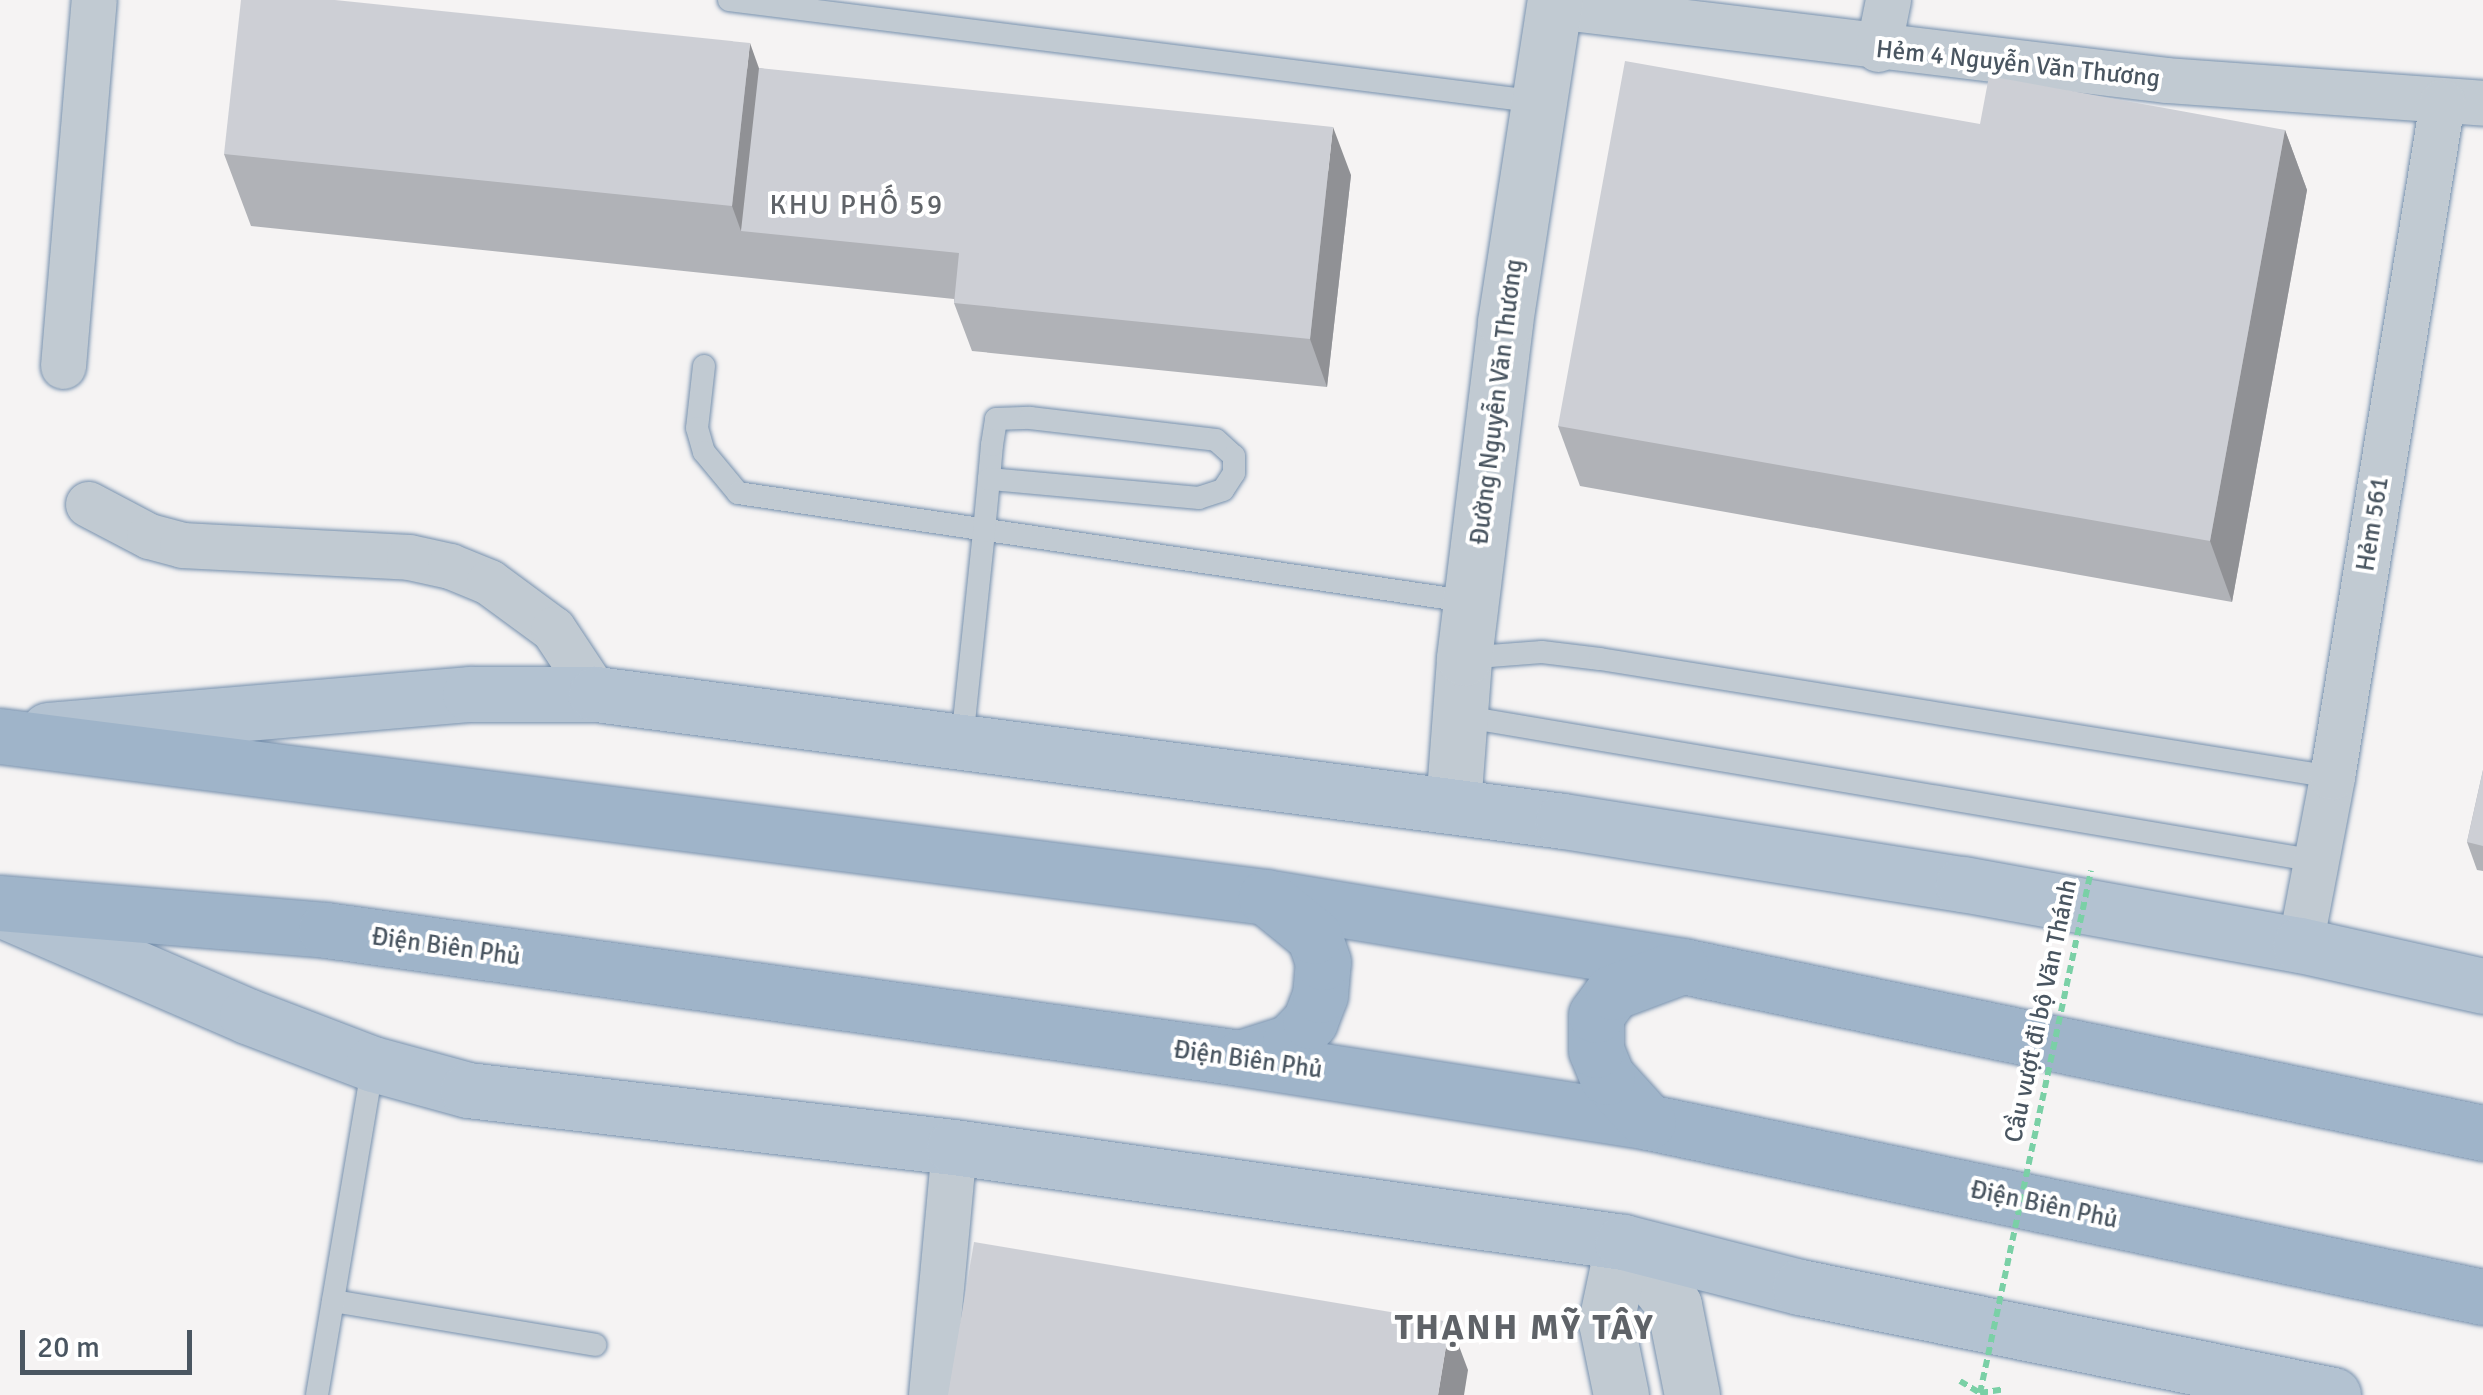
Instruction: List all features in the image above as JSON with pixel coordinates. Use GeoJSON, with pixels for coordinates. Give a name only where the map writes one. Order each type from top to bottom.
{"type":"FeatureCollection","features":[{"type":"Feature","properties":{"kind":"highway"},"geometry":{"type":"LineString","coordinates":[[0,735],[1266,898],[1683,966],[2483,1133]]}},
{"type":"Feature","properties":{"kind":"highway"},"geometry":{"type":"LineString","coordinates":[[1240,1058],[1290,1042],[1310,1021],[1320,994],[1324,962],[1314,936],[1266,898]]}},
{"type":"Feature","properties":{"kind":"highway","name":"Điện Biên Phủ"},"geometry":{"type":"LineString","coordinates":[[0,906],[326,930],[1240,1058],[1648,1122],[2483,1296]]}},
{"type":"Feature","properties":{"kind":"highway"},"geometry":{"type":"LineString","coordinates":[[1648,1122],[1607,1077],[1596,1050],[1596,1015],[1613,992],[1683,966]]}},
{"type":"Feature","properties":{"kind":"main road"},"geometry":{"type":"LineString","coordinates":[[0,735],[470,694],[596,694],[1453,806],[1963,884],[2300,945],[2483,986]]}},
{"type":"Feature","properties":{"kind":"main road","name":"Điện Biên Phủ"},"geometry":{"type":"LineString","coordinates":[[0,906],[247,1016],[373,1064],[468,1090],[954,1147],[1623,1242],[1800,1287],[2333,1395]]}},
{"type":"Feature","properties":{"kind":"street"},"geometry":{"type":"LineString","coordinates":[[63,366],[94,0]]}},
{"type":"Feature","properties":{"kind":"street"},"geometry":{"type":"LineString","coordinates":[[1878,49],[1888,0]]}},
{"type":"Feature","properties":{"kind":"street","name":"Hẻm 4 Nguyễn Văn Thương"},"geometry":{"type":"LineString","coordinates":[[1554,3],[1878,49],[2166,80],[2462,102]]}},
{"type":"Feature","properties":{"kind":"street","name":"Đường Nguyễn Văn Thương"},"geometry":{"type":"LineString","coordinates":[[1453,806],[1464,658],[1506,322],[1554,3]]}},
{"type":"Feature","properties":{"kind":"street","name":"Hẻm 561"},"geometry":{"type":"LineString","coordinates":[[2300,945],[2462,102]]}},
{"type":"Feature","properties":{"kind":"street"},"geometry":{"type":"LineString","coordinates":[[88,504],[148,536],[182,545],[408,556],[450,566],[490,582],[538,616],[578,660],[596,694]]}},
{"type":"Feature","properties":{"kind":"street"},"geometry":{"type":"LineString","coordinates":[[931,1395],[954,1147]]}},
{"type":"Feature","properties":{"kind":"street"},"geometry":{"type":"LineString","coordinates":[[1622,1395],[1606,1322],[1623,1242]]}},
{"type":"Feature","properties":{"kind":"street"},"geometry":{"type":"LineString","coordinates":[[1623,1242],[1674,1305],[1692,1395]]}},
{"type":"Feature","properties":{"kind":"lane"},"geometry":{"type":"LineString","coordinates":[[729,0],[786,4],[1540,102]]}},
{"type":"Feature","properties":{"kind":"lane"},"geometry":{"type":"LineString","coordinates":[[704,366],[697,428],[704,452],[738,493],[1472,602]]}},
{"type":"Feature","properties":{"kind":"lane"},"geometry":{"type":"LineString","coordinates":[[962,742],[988,479],[996,419],[1030,418],[1216,440],[1234,456],[1234,474],[1223,490],[1199,498],[988,479]]}},
{"type":"Feature","properties":{"kind":"lane"},"geometry":{"type":"LineString","coordinates":[[1464,658],[1542,652],[1600,658],[2332,777]]}},
{"type":"Feature","properties":{"kind":"lane"},"geometry":{"type":"LineString","coordinates":[[1460,716],[2316,861]]}},
{"type":"Feature","properties":{"kind":"lane"},"geometry":{"type":"LineString","coordinates":[[317,1395],[373,1064]]}},
{"type":"Feature","properties":{"kind":"lane"},"geometry":{"type":"LineString","coordinates":[[333,1301],[595,1345]]}},
{"type":"Feature","properties":{"kind":"path","name":"Cầu vượt đi bộ Văn Thánh"},"geometry":{"type":"LineString","coordinates":[[1980,1393],[2091,871]]}},
{"type":"Feature","properties":{"kind":"building"},"geometry":{"type":"Polygon","coordinates":[[[241,0],[335,0],[750,43],[732,206],[224,154],[241,0]]]}},
{"type":"Feature","properties":{"kind":"building"},"geometry":{"type":"Polygon","coordinates":[[[1625,61],[1980,124],[1989,76],[2285,130],[2210,541],[1558,426],[1625,61]]]}},
{"type":"Feature","properties":{"kind":"building"},"geometry":{"type":"Polygon","coordinates":[[[759,68],[1333,127],[1310,339],[954,303],[959,253],[741,231],[759,68]]]}},
{"type":"Feature","properties":{"kind":"building"},"geometry":{"type":"Polygon","coordinates":[[[2483,770],[2483,846],[2467,842],[2483,770]]]}},
{"type":"Feature","properties":{"kind":"building"},"geometry":{"type":"Polygon","coordinates":[[[974,1242],[1450,1322],[1438,1395],[948,1395],[974,1242]]]}},
{"type":"Feature","properties":{"kind":"district","name":"KHU PHỐ 59"},"geometry":{"type":"Point","coordinates":[857,205]}},
{"type":"Feature","properties":{"kind":"district","name":"THẠNH MỸ TÂY"},"geometry":{"type":"Point","coordinates":[1525,1328]}}]}
